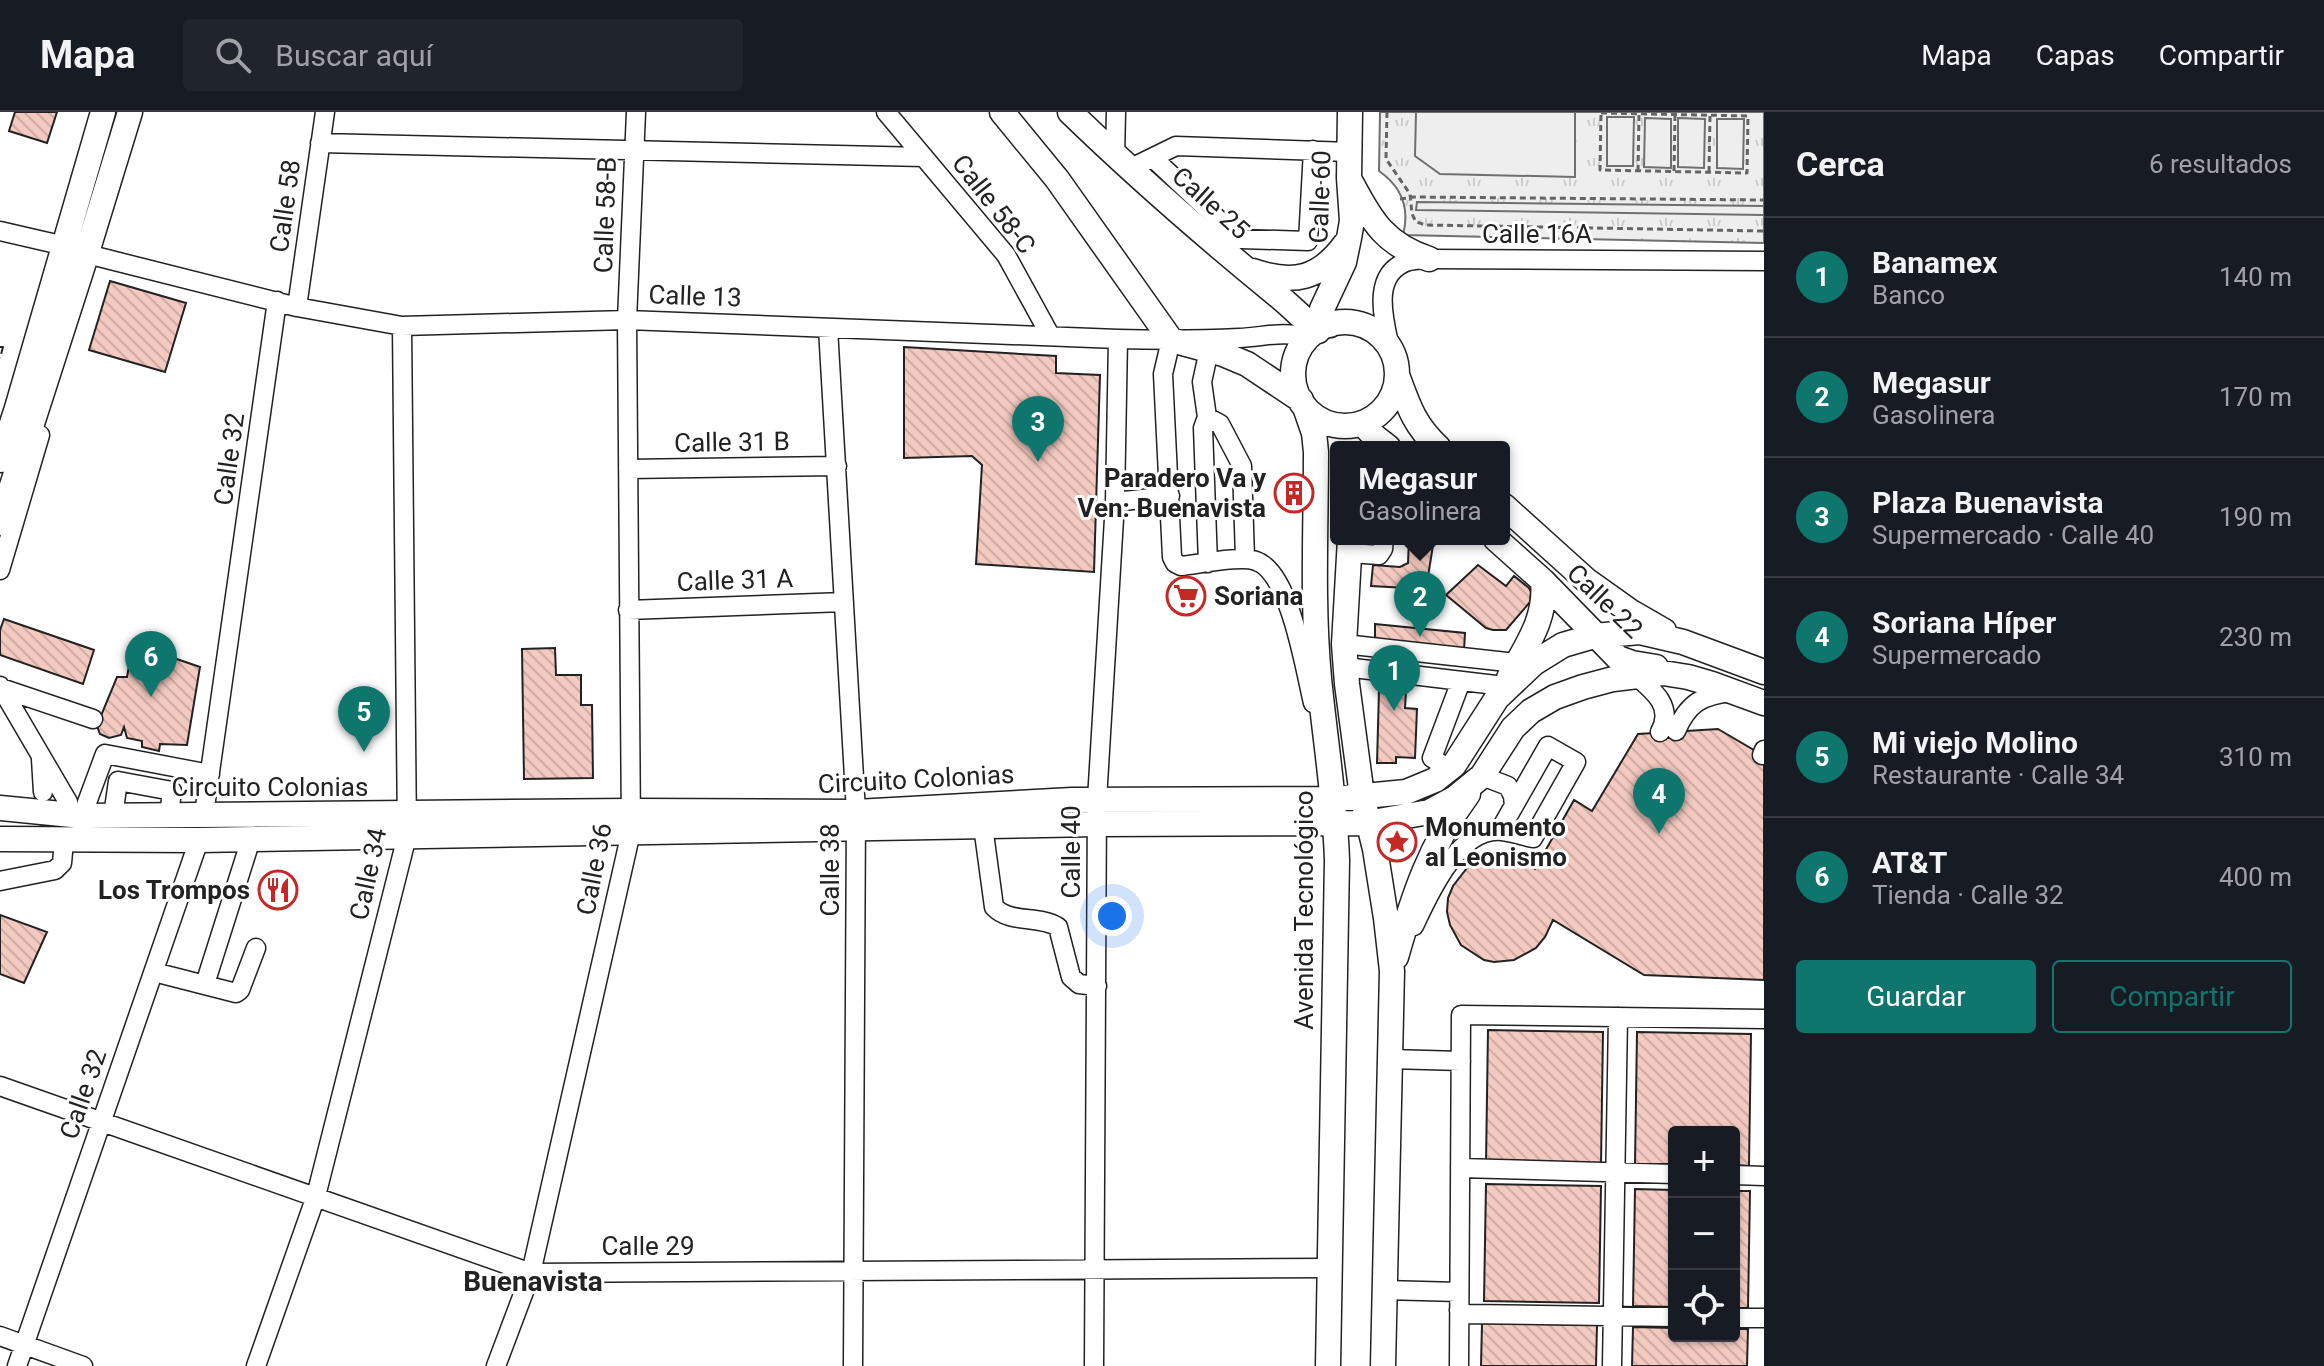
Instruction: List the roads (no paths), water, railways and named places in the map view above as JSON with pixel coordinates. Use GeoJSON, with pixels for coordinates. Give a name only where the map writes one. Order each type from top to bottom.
{"type":"FeatureCollection","features":[{"type":"Feature","properties":{"kind":"main road"},"geometry":{"type":"LineString","coordinates":[[0,523],[63,328],[103,112]]}},
{"type":"Feature","properties":{"kind":"main road"},"geometry":{"type":"LineString","coordinates":[[0,460],[130,112]]}},
{"type":"Feature","properties":{"kind":"main road"},"geometry":{"type":"LineString","coordinates":[[1002,112],[1057,179],[1171,340],[1247,364],[1303,404],[1312,414],[1380,441]]}},
{"type":"Feature","properties":{"kind":"main road","name":"Calle 25"},"geometry":{"type":"LineString","coordinates":[[1070,112],[1133,161],[1209,238],[1237,251],[1277,295],[1319,331]]}},
{"type":"Feature","properties":{"kind":"main road","name":"Calle 60"},"geometry":{"type":"LineString","coordinates":[[1319,331],[1322,309],[1344,262],[1352,221],[1350,112]]}},
{"type":"Feature","properties":{"kind":"main road"},"geometry":{"type":"LineString","coordinates":[[1349,178],[1383,234],[1396,245],[1429,259]]}},
{"type":"Feature","properties":{"kind":"main road"},"geometry":{"type":"LineString","coordinates":[[1237,251],[1256,272],[1298,278],[1317,272],[1334,259],[1349,238]]}},
{"type":"Feature","properties":{"kind":"main road"},"geometry":{"type":"LineString","coordinates":[[1303,404],[1295,385],[1294,368],[1299,351],[1319,331],[1342,323],[1364,326],[1390,348],[1414,420],[1432,441]]}},
{"type":"Feature","properties":{"kind":"main road"},"geometry":{"type":"LineString","coordinates":[[1358,432],[1390,402],[1397,375]]}},
{"type":"Feature","properties":{"kind":"main road","name":"Avenida Tecnológico"},"geometry":{"type":"LineString","coordinates":[[1303,404],[1314,433],[1316,452],[1315,616],[1336,824],[1328,1366]]}},
{"type":"Feature","properties":{"kind":"main road","name":"Calle 22"},"geometry":{"type":"LineString","coordinates":[[1510,511],[1586,580],[1631,612],[1683,642]]}},
{"type":"Feature","properties":{"kind":"main road","name":"Calle 22"},"geometry":{"type":"LineString","coordinates":[[1503,545],[1571,608],[1594,636],[1618,658],[1688,677]]}},
{"type":"Feature","properties":{"kind":"main road"},"geometry":{"type":"LineString","coordinates":[[1350,546],[1345,656],[1362,796],[1375,849],[1392,971],[1383,1366]]}},
{"type":"Feature","properties":{"kind":"main road"},"geometry":{"type":"LineString","coordinates":[[1501,692],[1541,617],[1545,599],[1543,581]]}},
{"type":"Feature","properties":{"kind":"main road","name":"Circuito Colonias"},"geometry":{"type":"LineString","coordinates":[[856,821],[1097,800],[1332,788],[1362,796],[1406,792],[1435,780],[1440,764],[1501,692],[1534,663],[1563,645],[1594,636],[1640,632],[1683,642],[1764,672]]}},
{"type":"Feature","properties":{"kind":"main road","name":"Circuito Colonias"},"geometry":{"type":"LineString","coordinates":[[0,808],[75,809],[113,816],[204,814],[407,825],[856,821],[983,826],[1367,823],[1429,812],[1455,798],[1482,776],[1513,728],[1531,711],[1555,697],[1583,687],[1663,673],[1688,677],[1764,703]]}},
{"type":"Feature","properties":{"kind":"main road"},"geometry":{"type":"LineString","coordinates":[[1392,971],[1414,893],[1428,862],[1454,813],[1482,776]]}},
{"type":"Feature","properties":{"kind":"main road","name":"Circuito Colonias"},"geometry":{"type":"LineString","coordinates":[[0,839],[251,839],[407,825]]}},
{"type":"Feature","properties":{"kind":"street","name":"Calle 58"},"geometry":{"type":"LineString","coordinates":[[297,307],[325,112]]}},
{"type":"Feature","properties":{"kind":"street","name":"Calle 58-B"},"geometry":{"type":"LineString","coordinates":[[627,320],[636,112]]}},
{"type":"Feature","properties":{"kind":"street","name":"Calle 58-C"},"geometry":{"type":"LineString","coordinates":[[886,112],[1006,255],[1050,335]]}},
{"type":"Feature","properties":{"kind":"street"},"geometry":{"type":"LineString","coordinates":[[1116,112],[1133,161],[1237,251],[1308,241],[1313,150]]}},
{"type":"Feature","properties":{"kind":"street"},"geometry":{"type":"LineString","coordinates":[[320,143],[924,157]]}},
{"type":"Feature","properties":{"kind":"street"},"geometry":{"type":"LineString","coordinates":[[1133,161],[1176,146],[1350,152]]}},
{"type":"Feature","properties":{"kind":"street","name":"Calle 13"},"geometry":{"type":"LineString","coordinates":[[0,231],[297,307],[402,326],[627,320],[1171,340],[1244,338],[1319,331]]}},
{"type":"Feature","properties":{"kind":"street","name":"Calle 16A"},"geometry":{"type":"LineString","coordinates":[[1390,348],[1382,312],[1385,284],[1392,273],[1407,262],[1429,259],[1764,261]]}},
{"type":"Feature","properties":{"kind":"street","name":"Calle 32"},"geometry":{"type":"LineString","coordinates":[[204,814],[277,301]]}},
{"type":"Feature","properties":{"kind":"street","name":"Calle 36"},"geometry":{"type":"LineString","coordinates":[[496,1366],[531,1273],[631,822],[627,320]]}},
{"type":"Feature","properties":{"kind":"street","name":"Calle 34"},"geometry":{"type":"LineString","coordinates":[[256,1366],[316,1196],[407,825],[402,326]]}},
{"type":"Feature","properties":{"kind":"street"},"geometry":{"type":"LineString","coordinates":[[0,570],[56,379],[63,328]]}},
{"type":"Feature","properties":{"kind":"street","name":"Calle 38"},"geometry":{"type":"LineString","coordinates":[[828,328],[856,821],[853,1366]]}},
{"type":"Feature","properties":{"kind":"street","name":"Calle 40"},"geometry":{"type":"LineString","coordinates":[[1094,1366],[1097,800],[1115,502],[1118,339]]}},
{"type":"Feature","properties":{"kind":"street"},"geometry":{"type":"LineString","coordinates":[[1171,340],[1163,374],[1172,557],[1181,566],[1245,558],[1259,561],[1270,570],[1286,596],[1332,788]]}},
{"type":"Feature","properties":{"kind":"street"},"geometry":{"type":"LineString","coordinates":[[1208,563],[1203,428],[1207,417],[1202,382],[1209,350]]}},
{"type":"Feature","properties":{"kind":"street"},"geometry":{"type":"LineString","coordinates":[[0,427],[17,408]]}},
{"type":"Feature","properties":{"kind":"street"},"geometry":{"type":"LineString","coordinates":[[1207,417],[1220,424],[1242,466],[1245,558]]}},
{"type":"Feature","properties":{"kind":"street","name":"Calle 31 B"},"geometry":{"type":"LineString","coordinates":[[628,469],[837,466]]}},
{"type":"Feature","properties":{"kind":"street"},"geometry":{"type":"LineString","coordinates":[[1115,502],[1170,496]]}},
{"type":"Feature","properties":{"kind":"street"},"geometry":{"type":"LineString","coordinates":[[1350,546],[1379,555],[1383,545]]}},
{"type":"Feature","properties":{"kind":"street","name":"Calle 31 A"},"geometry":{"type":"LineString","coordinates":[[628,610],[844,602]]}},
{"type":"Feature","properties":{"kind":"street"},"geometry":{"type":"LineString","coordinates":[[1345,656],[1516,663]]}},
{"type":"Feature","properties":{"kind":"street"},"geometry":{"type":"LineString","coordinates":[[1345,656],[1501,692]]}},
{"type":"Feature","properties":{"kind":"street"},"geometry":{"type":"LineString","coordinates":[[1636,676],[1663,703],[1668,732],[1697,701],[1714,694],[1734,692]]}},
{"type":"Feature","properties":{"kind":"street"},"geometry":{"type":"LineString","coordinates":[[1440,764],[1461,681]]}},
{"type":"Feature","properties":{"kind":"street"},"geometry":{"type":"LineString","coordinates":[[0,687],[75,809],[105,754],[210,774]]}},
{"type":"Feature","properties":{"kind":"street"},"geometry":{"type":"LineString","coordinates":[[0,687],[93,719]]}},
{"type":"Feature","properties":{"kind":"street"},"geometry":{"type":"LineString","coordinates":[[1392,971],[1418,917],[1457,852],[1483,833],[1500,830],[1533,838],[1576,762],[1548,746],[1500,830]]}},
{"type":"Feature","properties":{"kind":"street"},"geometry":{"type":"LineString","coordinates":[[41,755],[43,792]]}},
{"type":"Feature","properties":{"kind":"street"},"geometry":{"type":"LineString","coordinates":[[1482,776],[1508,786],[1514,806]]}},
{"type":"Feature","properties":{"kind":"street"},"geometry":{"type":"LineString","coordinates":[[113,816],[118,781],[172,791],[169,815]]}},
{"type":"Feature","properties":{"kind":"street"},"geometry":{"type":"LineString","coordinates":[[983,826],[994,907],[1003,914],[1058,927],[1071,977],[1079,984],[1097,986]]}},
{"type":"Feature","properties":{"kind":"street"},"geometry":{"type":"LineString","coordinates":[[205,984],[251,839]]}},
{"type":"Feature","properties":{"kind":"street","name":"Calle 32"},"geometry":{"type":"LineString","coordinates":[[17,1366],[199,840]]}},
{"type":"Feature","properties":{"kind":"street"},"geometry":{"type":"LineString","coordinates":[[0,881],[55,870],[62,863],[64,841]]}},
{"type":"Feature","properties":{"kind":"street"},"geometry":{"type":"LineString","coordinates":[[154,972],[236,993],[240,990],[256,948]]}},
{"type":"Feature","properties":{"kind":"street"},"geometry":{"type":"LineString","coordinates":[[1459,1366],[1461,1015],[1764,1019]]}},
{"type":"Feature","properties":{"kind":"street"},"geometry":{"type":"LineString","coordinates":[[1612,1366],[1618,1017]]}},
{"type":"Feature","properties":{"kind":"street"},"geometry":{"type":"LineString","coordinates":[[1390,1059],[1461,1061]]}},
{"type":"Feature","properties":{"kind":"street","name":"Calle 29"},"geometry":{"type":"LineString","coordinates":[[0,1086],[531,1273],[1329,1268]]}},
{"type":"Feature","properties":{"kind":"street"},"geometry":{"type":"LineString","coordinates":[[1460,1168],[1668,1174]]}},
{"type":"Feature","properties":{"kind":"street"},"geometry":{"type":"LineString","coordinates":[[1740,1175],[1764,1176]]}},
{"type":"Feature","properties":{"kind":"street"},"geometry":{"type":"LineString","coordinates":[[1384,1290],[1459,1301]]}},
{"type":"Feature","properties":{"kind":"street"},"geometry":{"type":"LineString","coordinates":[[1459,1301],[1467,1314],[1668,1317]]}},
{"type":"Feature","properties":{"kind":"street"},"geometry":{"type":"LineString","coordinates":[[1740,1318],[1764,1318]]}},
{"type":"Feature","properties":{"kind":"street"},"geometry":{"type":"LineString","coordinates":[[0,1336],[83,1366]]}},
{"type":"Feature","properties":{"kind":"place","name":"Plaza Buenavista"},"geometry":{"type":"Point","coordinates":[1038,462]}},
{"type":"Feature","properties":{"kind":"place","name":"Paradero Va y Ven: Buenavista"},"geometry":{"type":"Point","coordinates":[1294,493]}},
{"type":"Feature","properties":{"kind":"place","name":"Soriana"},"geometry":{"type":"Point","coordinates":[1186,596]}},
{"type":"Feature","properties":{"kind":"place","name":"Megasur"},"geometry":{"type":"Point","coordinates":[1420,637]}},
{"type":"Feature","properties":{"kind":"place","name":"AT&T"},"geometry":{"type":"Point","coordinates":[151,697]}},
{"type":"Feature","properties":{"kind":"place","name":"Banamex"},"geometry":{"type":"Point","coordinates":[1394,711]}},
{"type":"Feature","properties":{"kind":"place","name":"Mi viejo Molino"},"geometry":{"type":"Point","coordinates":[364,752]}},
{"type":"Feature","properties":{"kind":"place","name":"Soriana Híper"},"geometry":{"type":"Point","coordinates":[1659,834]}},
{"type":"Feature","properties":{"kind":"place","name":"Monumento al Leonismo"},"geometry":{"type":"Point","coordinates":[1397,842]}},
{"type":"Feature","properties":{"kind":"place","name":"Los Trompos"},"geometry":{"type":"Point","coordinates":[278,890]}},
{"type":"Feature","properties":{"kind":"district","name":"Buenavista"},"geometry":{"type":"Point","coordinates":[533,1281]}}]}
